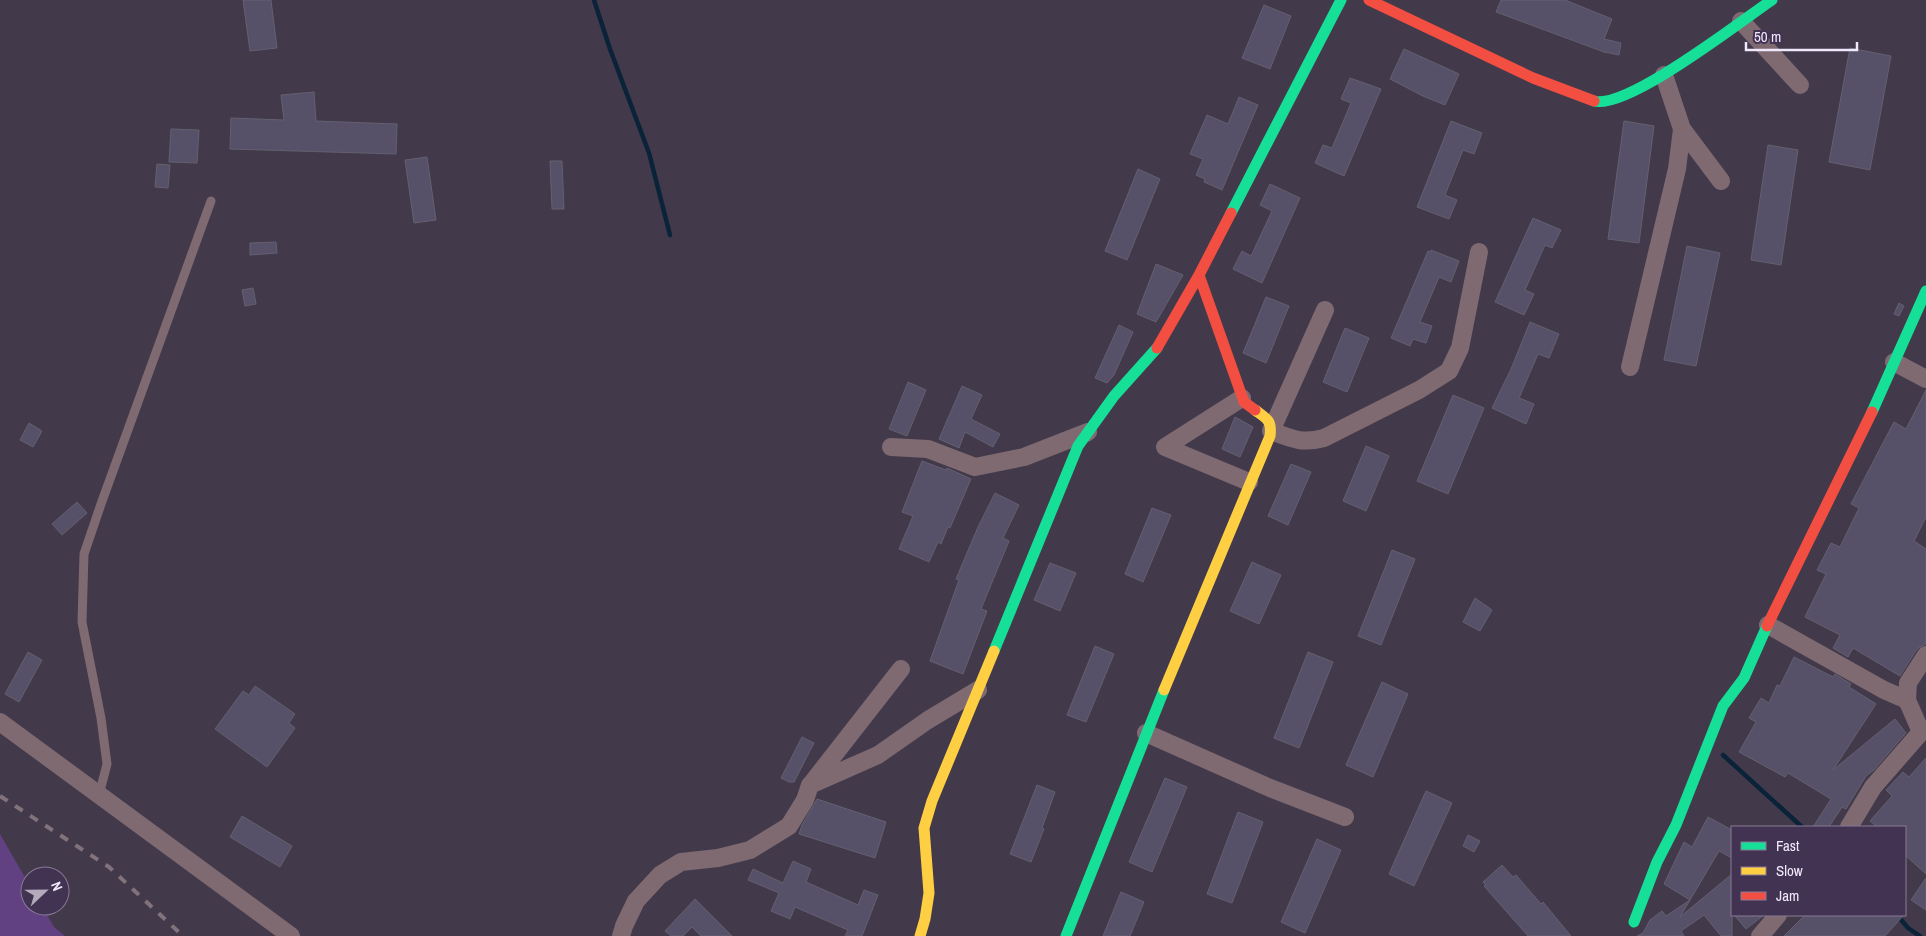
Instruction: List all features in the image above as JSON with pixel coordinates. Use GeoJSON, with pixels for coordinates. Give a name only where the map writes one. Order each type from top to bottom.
{"type":"FeatureCollection","features":[{"type":"Feature","properties":{"kind":"street"},"geometry":{"type":"LineString","coordinates":[[920,936],[929,893],[924,828],[932,801],[1078,446],[1114,396],[1158,347],[1199,275],[1341,0]]}},
{"type":"Feature","properties":{"kind":"street"},"geometry":{"type":"LineString","coordinates":[[1369,0],[1533,78],[1582,98],[1601,103],[1628,95],[1664,75],[1772,0]]}},
{"type":"Feature","properties":{"kind":"street"},"geometry":{"type":"LineString","coordinates":[[1741,22],[1800,85]]}},
{"type":"Feature","properties":{"kind":"street"},"geometry":{"type":"LineString","coordinates":[[1664,75],[1682,129],[1721,181]]}},
{"type":"Feature","properties":{"kind":"street"},"geometry":{"type":"LineString","coordinates":[[1630,366],[1677,169],[1682,129]]}},
{"type":"Feature","properties":{"kind":"street"},"geometry":{"type":"LineString","coordinates":[[1271,432],[1297,441],[1310,442],[1324,438],[1419,390],[1449,371],[1460,348],[1479,252]]}},
{"type":"Feature","properties":{"kind":"street"},"geometry":{"type":"LineString","coordinates":[[1199,275],[1242,398],[1252,409],[1269,421],[1271,432]]}},
{"type":"Feature","properties":{"kind":"street"},"geometry":{"type":"LineString","coordinates":[[1634,922],[1657,862],[1676,825],[1723,706],[1744,678],[1786,585],[1894,362],[1926,291]]}},
{"type":"Feature","properties":{"kind":"street"},"geometry":{"type":"LineString","coordinates":[[1066,936],[1146,733],[1249,482],[1325,310]]}},
{"type":"Feature","properties":{"kind":"street"},"geometry":{"type":"LineString","coordinates":[[1894,362],[1926,379]]}},
{"type":"Feature","properties":{"kind":"street"},"geometry":{"type":"LineString","coordinates":[[1242,398],[1165,448],[1249,482]]}},
{"type":"Feature","properties":{"kind":"street"},"geometry":{"type":"LineString","coordinates":[[891,447],[928,449],[975,467],[1024,457],[1088,432]]}},
{"type":"Feature","properties":{"kind":"street"},"geometry":{"type":"LineString","coordinates":[[1768,625],[1884,690],[1906,700]]}},
{"type":"Feature","properties":{"kind":"street"},"geometry":{"type":"LineString","coordinates":[[1850,826],[1873,787],[1921,732],[1906,700],[1908,683],[1926,655]]}},
{"type":"Feature","properties":{"kind":"street"},"geometry":{"type":"LineString","coordinates":[[621,936],[636,902],[660,875],[681,862],[718,858],[750,850],[790,826],[805,800],[810,785],[901,668]]}},
{"type":"Feature","properties":{"kind":"street"},"geometry":{"type":"LineString","coordinates":[[810,785],[878,755],[928,720],[978,690]]}},
{"type":"Feature","properties":{"kind":"street"},"geometry":{"type":"LineString","coordinates":[[0,722],[291,936]]}},
{"type":"Feature","properties":{"kind":"street"},"geometry":{"type":"LineString","coordinates":[[1146,733],[1270,788],[1345,817]]}},
{"type":"Feature","properties":{"kind":"street"},"geometry":{"type":"LineString","coordinates":[[1760,936],[1777,916]]}},
{"type":"Feature","properties":{"kind":"lane"},"geometry":{"type":"LineString","coordinates":[[100,795],[107,764],[102,718],[82,622],[84,554],[211,202]]}},
{"type":"Feature","properties":{"kind":"shaded area"},"geometry":{"type":"Polygon","coordinates":[[[0,834],[20,869],[20,916],[48,916],[54,927],[65,936],[0,936],[0,834]]]}},
{"type":"Feature","properties":{"kind":"building"},"geometry":{"type":"Polygon","coordinates":[[[243,0],[271,0],[277,48],[250,51],[243,0]]]}},
{"type":"Feature","properties":{"kind":"building"},"geometry":{"type":"Polygon","coordinates":[[[1501,0],[1565,0],[1612,19],[1604,39],[1621,43],[1619,55],[1604,52],[1496,12],[1501,0]]]}},
{"type":"Feature","properties":{"kind":"building"},"geometry":{"type":"Polygon","coordinates":[[[1264,5],[1291,16],[1270,69],[1242,58],[1264,5]]]}},
{"type":"Feature","properties":{"kind":"building"},"geometry":{"type":"Polygon","coordinates":[[[1850,48],[1891,56],[1870,170],[1829,162],[1850,48]]]}},
{"type":"Feature","properties":{"kind":"building"},"geometry":{"type":"Polygon","coordinates":[[[1404,49],[1459,74],[1445,105],[1390,79],[1404,49]]]}},
{"type":"Feature","properties":{"kind":"building"},"geometry":{"type":"Polygon","coordinates":[[[1350,78],[1381,89],[1344,176],[1315,163],[1323,145],[1332,148],[1351,103],[1341,99],[1350,78]]]}},
{"type":"Feature","properties":{"kind":"building"},"geometry":{"type":"Polygon","coordinates":[[[314,92],[316,121],[397,124],[396,154],[230,149],[231,118],[284,120],[281,95],[314,92]]]}},
{"type":"Feature","properties":{"kind":"building"},"geometry":{"type":"Polygon","coordinates":[[[1239,97],[1258,105],[1222,190],[1204,182],[1205,179],[1196,175],[1203,159],[1190,154],[1207,115],[1228,124],[1239,97]]]}},
{"type":"Feature","properties":{"kind":"building"},"geometry":{"type":"Polygon","coordinates":[[[1451,121],[1482,133],[1474,154],[1463,150],[1445,195],[1457,200],[1449,219],[1417,207],[1451,121]]]}},
{"type":"Feature","properties":{"kind":"building"},"geometry":{"type":"Polygon","coordinates":[[[1624,121],[1654,126],[1639,243],[1608,239],[1624,121]]]}},
{"type":"Feature","properties":{"kind":"building"},"geometry":{"type":"Polygon","coordinates":[[[171,129],[199,130],[197,163],[169,162],[171,129]]]}},
{"type":"Feature","properties":{"kind":"building"},"geometry":{"type":"Polygon","coordinates":[[[1768,145],[1798,150],[1781,265],[1751,260],[1768,145]]]}},
{"type":"Feature","properties":{"kind":"building"},"geometry":{"type":"Polygon","coordinates":[[[427,157],[436,220],[414,223],[405,160],[427,157]]]}},
{"type":"Feature","properties":{"kind":"building"},"geometry":{"type":"Polygon","coordinates":[[[550,161],[562,161],[564,209],[552,209],[550,161]]]}},
{"type":"Feature","properties":{"kind":"building"},"geometry":{"type":"Polygon","coordinates":[[[157,164],[170,165],[168,188],[155,187],[157,164]]]}},
{"type":"Feature","properties":{"kind":"building"},"geometry":{"type":"Polygon","coordinates":[[[1138,169],[1160,179],[1127,260],[1105,251],[1138,169]]]}},
{"type":"Feature","properties":{"kind":"building"},"geometry":{"type":"Polygon","coordinates":[[[1270,184],[1300,198],[1262,283],[1233,269],[1242,251],[1251,256],[1272,211],[1260,205],[1270,184]]]}},
{"type":"Feature","properties":{"kind":"building"},"geometry":{"type":"Polygon","coordinates":[[[1533,218],[1561,230],[1552,248],[1545,245],[1525,290],[1534,294],[1524,315],[1495,302],[1533,218]]]}},
{"type":"Feature","properties":{"kind":"building"},"geometry":{"type":"Polygon","coordinates":[[[276,242],[277,253],[250,255],[250,243],[276,242]]]}},
{"type":"Feature","properties":{"kind":"building"},"geometry":{"type":"Polygon","coordinates":[[[1687,246],[1720,253],[1696,366],[1664,360],[1687,246]]]}},
{"type":"Feature","properties":{"kind":"building"},"geometry":{"type":"Polygon","coordinates":[[[1431,250],[1459,261],[1451,282],[1439,277],[1420,322],[1432,326],[1426,343],[1413,339],[1410,346],[1391,338],[1428,251],[1431,252],[1431,250]]]}},
{"type":"Feature","properties":{"kind":"building"},"geometry":{"type":"Polygon","coordinates":[[[1156,264],[1183,275],[1156,322],[1137,314],[1156,264]]]}},
{"type":"Feature","properties":{"kind":"building"},"geometry":{"type":"Polygon","coordinates":[[[253,288],[256,304],[245,306],[242,290],[253,288]]]}},
{"type":"Feature","properties":{"kind":"building"},"geometry":{"type":"Polygon","coordinates":[[[1266,297],[1289,306],[1266,363],[1243,353],[1266,297]]]}},
{"type":"Feature","properties":{"kind":"building"},"geometry":{"type":"Polygon","coordinates":[[[1899,303],[1904,306],[1899,316],[1894,314],[1899,303]]]}},
{"type":"Feature","properties":{"kind":"building"},"geometry":{"type":"Polygon","coordinates":[[[1530,322],[1559,334],[1549,358],[1538,354],[1519,398],[1534,404],[1526,424],[1492,408],[1511,369],[1530,322]]]}},
{"type":"Feature","properties":{"kind":"building"},"geometry":{"type":"Polygon","coordinates":[[[1119,325],[1133,332],[1114,375],[1107,383],[1095,378],[1119,325]]]}},
{"type":"Feature","properties":{"kind":"building"},"geometry":{"type":"Polygon","coordinates":[[[1345,328],[1369,338],[1347,392],[1323,382],[1345,328]]]}},
{"type":"Feature","properties":{"kind":"building"},"geometry":{"type":"Polygon","coordinates":[[[908,382],[926,390],[907,436],[889,429],[908,382]]]}},
{"type":"Feature","properties":{"kind":"building"},"geometry":{"type":"Polygon","coordinates":[[[962,386],[982,395],[971,419],[1000,434],[993,447],[965,432],[959,448],[939,439],[962,386]]]}},
{"type":"Feature","properties":{"kind":"building"},"geometry":{"type":"Polygon","coordinates":[[[1926,390],[1926,517],[1914,541],[1926,549],[1926,644],[1917,649],[1900,676],[1853,648],[1848,657],[1833,648],[1840,635],[1805,617],[1826,574],[1817,570],[1831,543],[1840,547],[1859,508],[1851,504],[1894,422],[1906,429],[1926,390]]]}},
{"type":"Feature","properties":{"kind":"building"},"geometry":{"type":"Polygon","coordinates":[[[1453,395],[1484,408],[1448,494],[1417,481],[1453,395]]]}},
{"type":"Feature","properties":{"kind":"building"},"geometry":{"type":"Polygon","coordinates":[[[1235,417],[1253,427],[1240,457],[1222,449],[1235,417]]]}},
{"type":"Feature","properties":{"kind":"building"},"geometry":{"type":"Polygon","coordinates":[[[29,423],[42,431],[33,447],[20,440],[29,423]]]}},
{"type":"Feature","properties":{"kind":"building"},"geometry":{"type":"Polygon","coordinates":[[[1366,446],[1389,456],[1366,511],[1343,501],[1366,446]]]}},
{"type":"Feature","properties":{"kind":"building"},"geometry":{"type":"Polygon","coordinates":[[[922,461],[946,470],[947,468],[971,479],[950,528],[948,527],[941,544],[938,542],[929,562],[899,549],[913,516],[902,512],[922,461]]]}},
{"type":"Feature","properties":{"kind":"building"},"geometry":{"type":"Polygon","coordinates":[[[1291,464],[1311,472],[1288,525],[1268,516],[1291,464]]]}},
{"type":"Feature","properties":{"kind":"building"},"geometry":{"type":"Polygon","coordinates":[[[995,493],[1019,505],[1003,538],[1009,541],[981,609],[987,611],[963,674],[930,661],[959,580],[956,579],[995,493]]]}},
{"type":"Feature","properties":{"kind":"building"},"geometry":{"type":"Polygon","coordinates":[[[77,502],[87,513],[62,535],[52,524],[77,502]]]}},
{"type":"Feature","properties":{"kind":"building"},"geometry":{"type":"Polygon","coordinates":[[[1152,508],[1171,515],[1143,582],[1125,574],[1152,508]]]}},
{"type":"Feature","properties":{"kind":"building"},"geometry":{"type":"Polygon","coordinates":[[[1392,550],[1415,559],[1381,645],[1358,636],[1392,550]]]}},
{"type":"Feature","properties":{"kind":"building"},"geometry":{"type":"Polygon","coordinates":[[[1252,562],[1281,575],[1259,624],[1230,611],[1252,562]]]}},
{"type":"Feature","properties":{"kind":"building"},"geometry":{"type":"Polygon","coordinates":[[[1050,563],[1076,573],[1060,611],[1034,600],[1050,563]]]}},
{"type":"Feature","properties":{"kind":"building"},"geometry":{"type":"Polygon","coordinates":[[[1475,598],[1492,610],[1480,631],[1463,622],[1475,598]]]}},
{"type":"Feature","properties":{"kind":"building"},"geometry":{"type":"Polygon","coordinates":[[[1095,646],[1114,654],[1086,722],[1067,715],[1095,646]]]}},
{"type":"Feature","properties":{"kind":"building"},"geometry":{"type":"Polygon","coordinates":[[[28,652],[42,660],[19,702],[5,694],[28,652]]]}},
{"type":"Feature","properties":{"kind":"building"},"geometry":{"type":"Polygon","coordinates":[[[1308,652],[1333,662],[1299,748],[1274,738],[1308,652]]]}},
{"type":"Feature","properties":{"kind":"building"},"geometry":{"type":"Polygon","coordinates":[[[1794,657],[1833,677],[1835,674],[1851,684],[1849,687],[1876,704],[1833,770],[1895,719],[1906,733],[1874,770],[1866,776],[1846,809],[1842,807],[1830,826],[1814,826],[1831,799],[1788,773],[1785,777],[1739,752],[1756,722],[1749,718],[1761,698],[1769,703],[1777,685],[1780,686],[1794,657]]]}},
{"type":"Feature","properties":{"kind":"building"},"geometry":{"type":"Polygon","coordinates":[[[1382,682],[1408,694],[1373,777],[1346,765],[1382,682]]]}},
{"type":"Feature","properties":{"kind":"building"},"geometry":{"type":"Polygon","coordinates":[[[255,686],[295,714],[289,723],[295,728],[267,767],[215,729],[243,691],[249,695],[255,686]]]}},
{"type":"Feature","properties":{"kind":"building"},"geometry":{"type":"Polygon","coordinates":[[[802,737],[814,743],[794,782],[789,782],[781,778],[802,737]]]}},
{"type":"Feature","properties":{"kind":"building"},"geometry":{"type":"Polygon","coordinates":[[[1926,758],[1926,874],[1906,856],[1906,826],[1876,826],[1870,821],[1892,796],[1886,790],[1903,772],[1909,777],[1926,758]]]}},
{"type":"Feature","properties":{"kind":"building"},"geometry":{"type":"Polygon","coordinates":[[[1165,778],[1187,787],[1152,872],[1129,862],[1165,778]]]}},
{"type":"Feature","properties":{"kind":"building"},"geometry":{"type":"Polygon","coordinates":[[[1037,785],[1055,792],[1042,828],[1044,829],[1031,862],[1010,854],[1037,785]]]}},
{"type":"Feature","properties":{"kind":"building"},"geometry":{"type":"Polygon","coordinates":[[[1426,791],[1452,803],[1414,886],[1389,874],[1426,791]]]}},
{"type":"Feature","properties":{"kind":"building"},"geometry":{"type":"Polygon","coordinates":[[[817,799],[886,822],[875,858],[799,834],[817,799]]]}},
{"type":"Feature","properties":{"kind":"building"},"geometry":{"type":"Polygon","coordinates":[[[1238,812],[1263,822],[1232,903],[1207,894],[1238,812]]]}},
{"type":"Feature","properties":{"kind":"building"},"geometry":{"type":"Polygon","coordinates":[[[242,816],[292,846],[280,867],[230,837],[242,816]]]}},
{"type":"Feature","properties":{"kind":"building"},"geometry":{"type":"Polygon","coordinates":[[[1708,817],[1731,829],[1731,857],[1719,851],[1680,917],[1731,875],[1732,936],[1721,936],[1704,915],[1681,931],[1684,936],[1637,936],[1643,933],[1650,920],[1662,911],[1666,916],[1690,900],[1664,884],[1684,842],[1692,847],[1708,817]]]}},
{"type":"Feature","properties":{"kind":"building"},"geometry":{"type":"Polygon","coordinates":[[[1468,835],[1480,841],[1474,852],[1463,846],[1468,835]]]}},
{"type":"Feature","properties":{"kind":"building"},"geometry":{"type":"Polygon","coordinates":[[[1317,839],[1341,850],[1305,933],[1281,922],[1317,839]]]}},
{"type":"Feature","properties":{"kind":"building"},"geometry":{"type":"Polygon","coordinates":[[[793,861],[811,869],[806,882],[858,905],[864,890],[878,895],[862,936],[845,936],[848,930],[795,907],[790,919],[771,911],[779,893],[748,880],[753,869],[783,883],[793,861]]]}},
{"type":"Feature","properties":{"kind":"building"},"geometry":{"type":"Polygon","coordinates":[[[1502,865],[1513,877],[1516,875],[1541,904],[1543,902],[1571,936],[1528,936],[1484,886],[1486,885],[1483,882],[1502,865]]]}},
{"type":"Feature","properties":{"kind":"building"},"geometry":{"type":"Polygon","coordinates":[[[1926,878],[1926,910],[1911,900],[1926,878]]]}},
{"type":"Feature","properties":{"kind":"building"},"geometry":{"type":"Polygon","coordinates":[[[1121,892],[1144,902],[1130,936],[1103,936],[1121,892]]]}},
{"type":"Feature","properties":{"kind":"building"},"geometry":{"type":"Polygon","coordinates":[[[695,899],[732,936],[701,936],[692,927],[683,936],[671,936],[665,931],[695,899]]]}},
{"type":"Feature","properties":{"kind":"building"},"geometry":{"type":"Polygon","coordinates":[[[1735,916],[1763,916],[1746,929],[1735,916]]]}},
{"type":"Feature","properties":{"kind":"building"},"geometry":{"type":"Polygon","coordinates":[[[1804,916],[1903,916],[1885,936],[1784,936],[1804,916]]]}},
{"type":"Feature","properties":{"kind":"waterway"},"geometry":{"type":"LineString","coordinates":[[594,0],[610,49],[649,153],[670,235]]}},
{"type":"Feature","properties":{"kind":"waterway"},"geometry":{"type":"LineString","coordinates":[[1723,755],[1801,826]]}},
{"type":"Feature","properties":{"kind":"waterway"},"geometry":{"type":"LineString","coordinates":[[1898,916],[1908,928],[1920,936]]}},
{"type":"Feature","properties":{"kind":"railway"},"geometry":{"type":"LineString","coordinates":[[0,796],[109,867],[183,936]]}},
{"type":"Feature","properties":{"kind":"traffic: fast"},"geometry":{"type":"LineString","coordinates":[[1231,213],[1341,0]]}},
{"type":"Feature","properties":{"kind":"traffic: fast"},"geometry":{"type":"LineString","coordinates":[[1594,101],[1610,100],[1657,79],[1711,44],[1772,0]]}},
{"type":"Feature","properties":{"kind":"traffic: fast"},"geometry":{"type":"LineString","coordinates":[[1872,412],[1926,291]]}},
{"type":"Feature","properties":{"kind":"traffic: fast"},"geometry":{"type":"LineString","coordinates":[[994,651],[1078,446],[1114,396],[1157,348]]}},
{"type":"Feature","properties":{"kind":"traffic: fast"},"geometry":{"type":"LineString","coordinates":[[1634,922],[1657,862],[1676,825],[1723,706],[1744,678],[1767,626]]}},
{"type":"Feature","properties":{"kind":"traffic: fast"},"geometry":{"type":"LineString","coordinates":[[1066,936],[1164,690]]}},
{"type":"Feature","properties":{"kind":"traffic: slow"},"geometry":{"type":"LineString","coordinates":[[1164,690],[1270,436],[1268,420],[1255,410]]}},
{"type":"Feature","properties":{"kind":"traffic: slow"},"geometry":{"type":"LineString","coordinates":[[920,936],[929,893],[924,828],[932,801],[994,651]]}},
{"type":"Feature","properties":{"kind":"traffic: jam"},"geometry":{"type":"LineString","coordinates":[[1369,0],[1533,78],[1594,101]]}},
{"type":"Feature","properties":{"kind":"traffic: jam"},"geometry":{"type":"LineString","coordinates":[[1231,213],[1199,275],[1244,402],[1255,410]]}},
{"type":"Feature","properties":{"kind":"traffic: jam"},"geometry":{"type":"LineString","coordinates":[[1157,348],[1199,275]]}},
{"type":"Feature","properties":{"kind":"traffic: jam"},"geometry":{"type":"LineString","coordinates":[[1767,626],[1872,412]]}}]}
